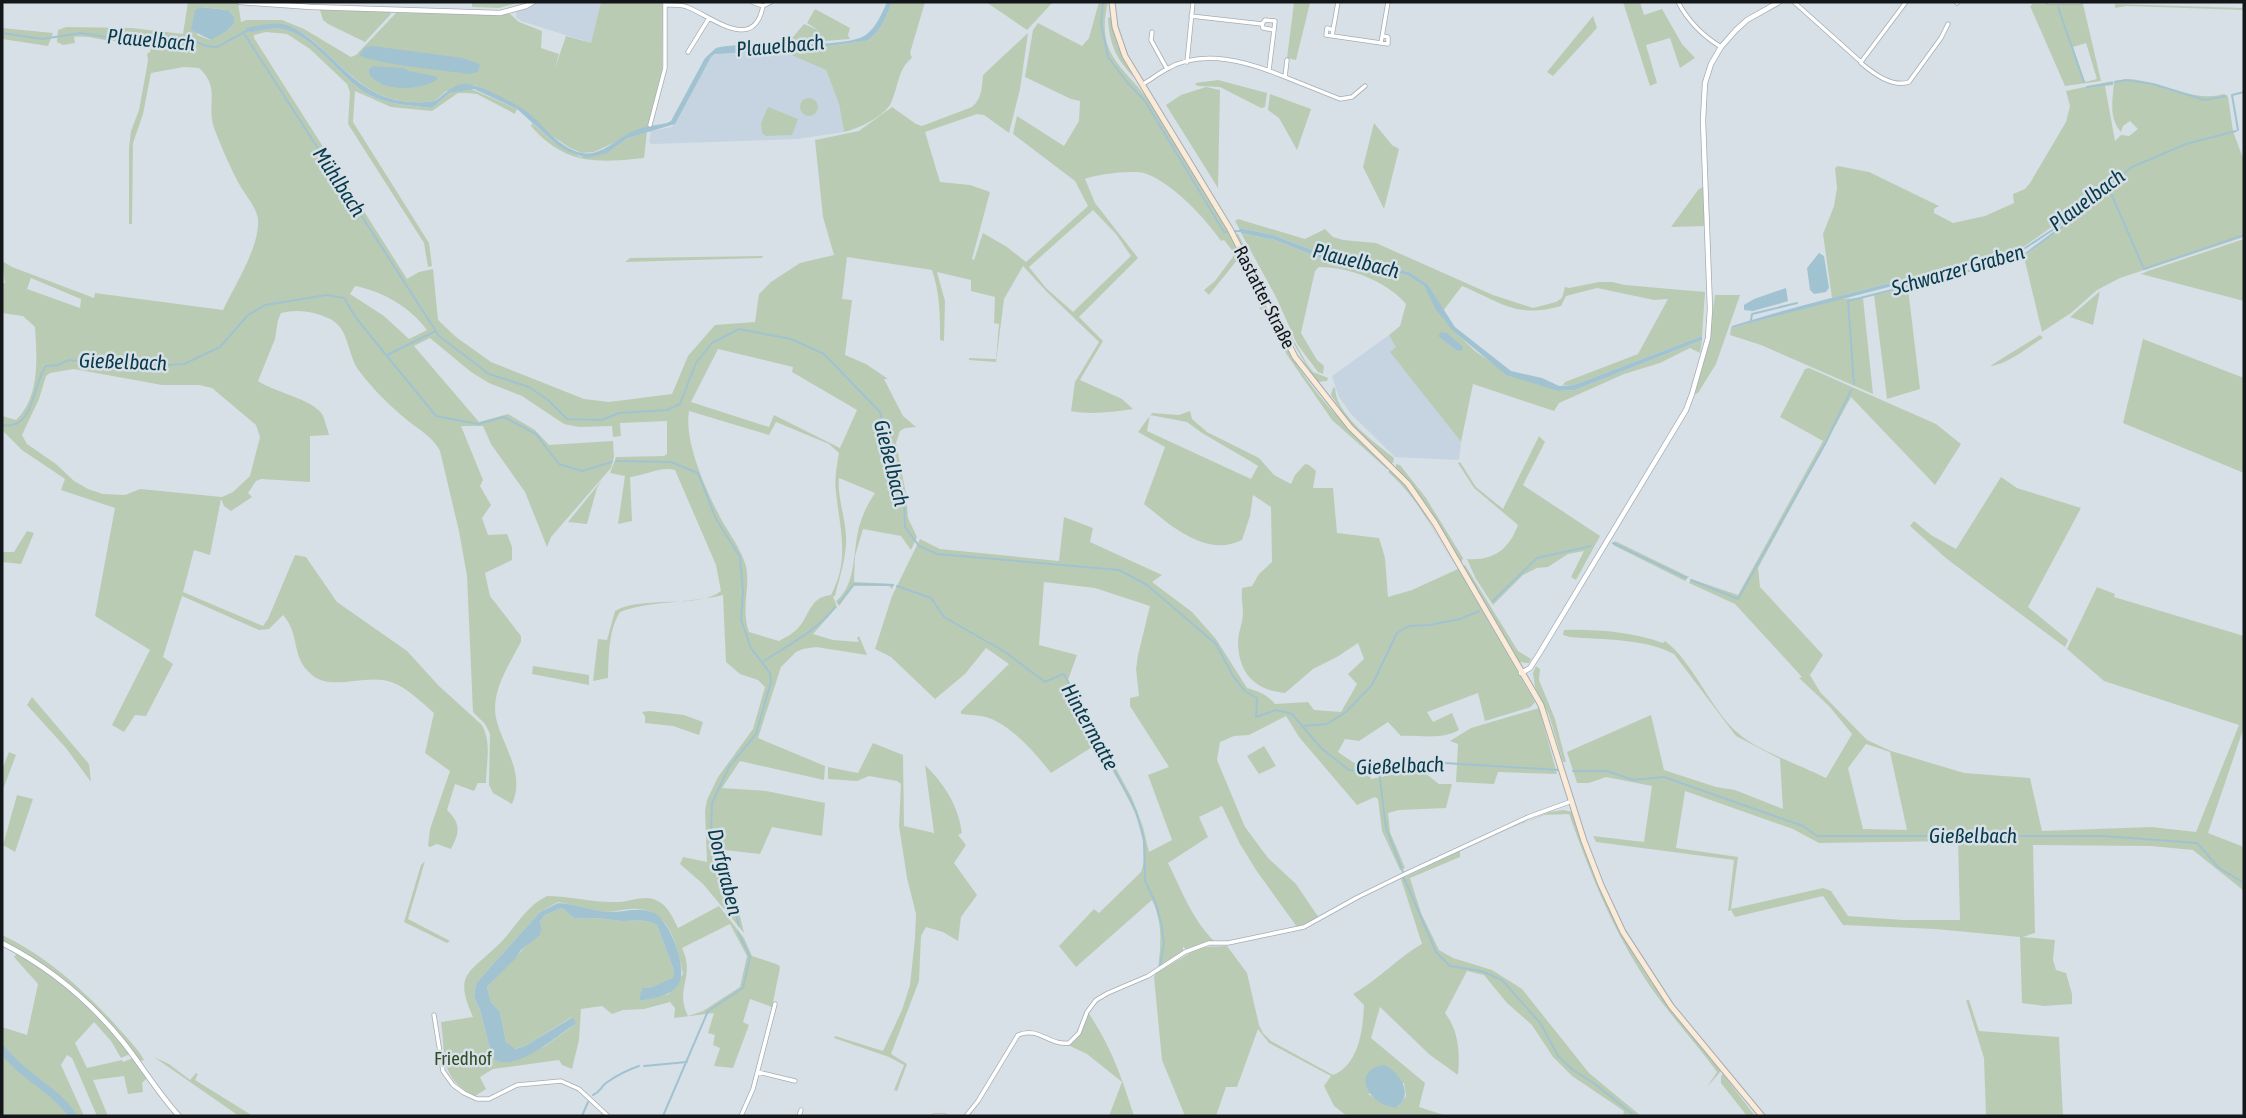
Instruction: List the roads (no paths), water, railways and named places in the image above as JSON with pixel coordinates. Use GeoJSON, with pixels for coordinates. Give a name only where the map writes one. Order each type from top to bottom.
{"type":"FeatureCollection","features":[{"type":"Feature","properties":{"kind":"main road","name":"Rastatter Straße"},"geometry":{"type":"LineString","coordinates":[[1112,2],[1120,44],[1231,231],[1281,331],[1309,377],[1350,427],[1408,484],[1421,501],[1541,705],[1601,885],[1623,932],[1671,1006],[1762,1116]]}},
{"type":"Feature","properties":{"kind":"street"},"geometry":{"type":"LineString","coordinates":[[240,2],[500,13],[533,2]]}},
{"type":"Feature","properties":{"kind":"street"},"geometry":{"type":"LineString","coordinates":[[752,2],[763,6]]}},
{"type":"Feature","properties":{"kind":"street"},"geometry":{"type":"LineString","coordinates":[[650,125],[665,68],[665,4],[686,6],[727,27],[749,29],[757,22],[763,6],[771,2]]}},
{"type":"Feature","properties":{"kind":"street"},"geometry":{"type":"LineString","coordinates":[[1187,62],[1193,2]]}},
{"type":"Feature","properties":{"kind":"street"},"geometry":{"type":"LineString","coordinates":[[1338,2],[1332,36],[1381,43],[1388,2]]}},
{"type":"Feature","properties":{"kind":"street"},"geometry":{"type":"LineString","coordinates":[[1678,2],[1687,17],[1707,39],[1721,47]]}},
{"type":"Feature","properties":{"kind":"street"},"geometry":{"type":"LineString","coordinates":[[1521,673],[1530,668],[1686,410],[1708,338],[1710,309],[1704,94],[1707,74],[1721,47],[1747,20],[1779,2]]}},
{"type":"Feature","properties":{"kind":"street"},"geometry":{"type":"LineString","coordinates":[[1794,2],[1876,75],[1904,84],[1909,82],[1948,24]]}},
{"type":"Feature","properties":{"kind":"street"},"geometry":{"type":"LineString","coordinates":[[1861,62],[1906,2]]}},
{"type":"Feature","properties":{"kind":"street"},"geometry":{"type":"LineString","coordinates":[[2048,2],[2080,2]]}},
{"type":"Feature","properties":{"kind":"street"},"geometry":{"type":"LineString","coordinates":[[1191,16],[1262,24],[1264,28],[1273,30]]}},
{"type":"Feature","properties":{"kind":"street"},"geometry":{"type":"LineString","coordinates":[[688,52],[709,18]]}},
{"type":"Feature","properties":{"kind":"street"},"geometry":{"type":"LineString","coordinates":[[1262,24],[1265,20],[1275,21],[1269,70]]}},
{"type":"Feature","properties":{"kind":"street"},"geometry":{"type":"LineString","coordinates":[[1152,32],[1151,40],[1167,69]]}},
{"type":"Feature","properties":{"kind":"street"},"geometry":{"type":"LineString","coordinates":[[1143,83],[1158,77],[1167,69],[1187,62],[1224,59],[1269,70],[1340,99],[1352,97],[1365,86]]}},
{"type":"Feature","properties":{"kind":"street"},"geometry":{"type":"LineString","coordinates":[[1285,76],[1287,60]]}},
{"type":"Feature","properties":{"kind":"street"},"geometry":{"type":"LineString","coordinates":[[966,1116],[1018,1035],[1026,1031],[1034,1032],[1055,1041],[1069,1043],[1079,1033],[1087,1012],[1096,1000],[1148,976],[1185,952],[1209,943],[1228,943],[1304,927],[1405,874],[1528,817],[1572,801]]}},
{"type":"Feature","properties":{"kind":"street"},"geometry":{"type":"LineString","coordinates":[[2,943],[35,962],[82,998],[122,1041],[178,1116]]}},
{"type":"Feature","properties":{"kind":"street"},"geometry":{"type":"LineString","coordinates":[[741,1116],[758,1072],[775,1004]]}},
{"type":"Feature","properties":{"kind":"street"},"geometry":{"type":"LineString","coordinates":[[434,1015],[443,1071],[453,1086],[464,1093],[478,1099],[489,1099],[517,1085],[561,1081],[579,1089],[608,1116]]}},
{"type":"Feature","properties":{"kind":"street"},"geometry":{"type":"LineString","coordinates":[[758,1072],[795,1081]]}},
{"type":"Feature","properties":{"kind":"street"},"geometry":{"type":"LineString","coordinates":[[799,1116],[801,1110]]}},
{"type":"Feature","properties":{"kind":"street"},"geometry":{"type":"LineString","coordinates":[[934,1116],[945,1116]]}},
{"type":"Feature","properties":{"kind":"water"},"geometry":{"type":"Polygon","coordinates":[[[887,2],[892,2],[882,24],[876,34],[866,41],[813,48],[715,54],[675,124],[628,138],[607,153],[587,158],[556,144],[517,109],[474,89],[450,93],[432,108],[388,102],[354,85],[315,47],[294,33],[282,29],[250,32],[245,28],[283,24],[294,28],[360,83],[385,97],[400,101],[435,101],[458,85],[477,86],[497,94],[530,114],[566,147],[589,153],[603,149],[636,130],[671,121],[705,58],[716,48],[819,44],[856,39],[874,27],[887,2]]]}},
{"type":"Feature","properties":{"kind":"water"},"geometry":{"type":"Polygon","coordinates":[[[200,7],[228,10],[234,17],[234,24],[211,40],[191,30],[195,10],[200,7]]]}},
{"type":"Feature","properties":{"kind":"water"},"geometry":{"type":"Polygon","coordinates":[[[365,47],[463,58],[480,64],[478,72],[470,74],[394,64],[359,55],[365,47]]]}},
{"type":"Feature","properties":{"kind":"water"},"geometry":{"type":"Polygon","coordinates":[[[373,66],[404,68],[438,79],[412,88],[392,87],[375,80],[369,74],[369,69],[373,66]]]}},
{"type":"Feature","properties":{"kind":"water"},"geometry":{"type":"Polygon","coordinates":[[[1239,228],[1273,235],[1315,251],[1409,272],[1428,285],[1455,327],[1511,371],[1542,378],[1559,386],[1574,385],[1702,336],[1702,340],[1575,390],[1558,391],[1506,375],[1452,330],[1436,310],[1424,286],[1407,275],[1320,258],[1275,240],[1241,233],[1239,228]]]}},
{"type":"Feature","properties":{"kind":"water"},"geometry":{"type":"Polygon","coordinates":[[[1819,253],[1824,256],[1829,288],[1826,292],[1814,294],[1810,290],[1807,268],[1819,253]]]}},
{"type":"Feature","properties":{"kind":"water"},"geometry":{"type":"Polygon","coordinates":[[[1984,258],[1985,262],[1731,328],[1795,308],[1984,258]]]}},
{"type":"Feature","properties":{"kind":"water"},"geometry":{"type":"Polygon","coordinates":[[[1786,288],[1788,301],[1753,311],[1744,310],[1744,305],[1754,299],[1786,288]]]}},
{"type":"Feature","properties":{"kind":"water"},"geometry":{"type":"Polygon","coordinates":[[[1441,332],[1447,333],[1463,347],[1462,351],[1456,350],[1438,336],[1441,332]]]}},
{"type":"Feature","properties":{"kind":"water"},"geometry":{"type":"Polygon","coordinates":[[[558,903],[606,912],[636,910],[654,913],[660,917],[672,935],[679,957],[681,978],[670,992],[639,1001],[642,988],[652,987],[673,978],[674,971],[657,925],[641,921],[575,919],[562,908],[545,915],[540,921],[542,929],[539,936],[521,950],[487,987],[491,1002],[500,1012],[506,1042],[515,1049],[525,1046],[573,1017],[576,1024],[535,1052],[511,1062],[501,1062],[492,1057],[474,997],[476,983],[540,912],[558,903]]]}},
{"type":"Feature","properties":{"kind":"water"},"geometry":{"type":"Polygon","coordinates":[[[1384,1065],[1396,1073],[1405,1091],[1404,1098],[1395,1108],[1376,1100],[1366,1086],[1368,1073],[1384,1065]]]}},
{"type":"Feature","properties":{"kind":"waterway","name":"Plauelbach"},"geometry":{"type":"LineString","coordinates":[[1103,2],[1101,24],[1108,57],[1145,101],[1224,232],[1240,231]]}},
{"type":"Feature","properties":{"kind":"waterway"},"geometry":{"type":"LineString","coordinates":[[2058,7],[2084,82]]}},
{"type":"Feature","properties":{"kind":"waterway","name":"Plauelbach"},"geometry":{"type":"LineString","coordinates":[[2,33],[42,39],[81,33],[113,38],[138,35],[188,39],[217,47],[250,29]]}},
{"type":"Feature","properties":{"kind":"waterway","name":"Gießelbach"},"geometry":{"type":"LineString","coordinates":[[243,32],[439,336],[489,374],[529,387],[548,400],[567,419],[602,420],[619,413],[667,410],[680,404],[696,363],[712,343],[739,329],[791,339],[824,354],[880,412],[894,475],[904,500],[905,527],[919,546],[937,554],[1119,570],[1147,585],[1216,644],[1233,676],[1245,691],[1257,698],[1256,717],[1276,710],[1292,714],[1321,748],[1349,770],[1373,771],[1411,761],[1559,770]]}},
{"type":"Feature","properties":{"kind":"waterway"},"geometry":{"type":"LineString","coordinates":[[2115,82],[2126,80],[2153,84],[2205,100],[2226,96]]}},
{"type":"Feature","properties":{"kind":"waterway"},"geometry":{"type":"LineString","coordinates":[[2087,87],[2112,83]]}},
{"type":"Feature","properties":{"kind":"waterway"},"geometry":{"type":"LineString","coordinates":[[2238,130],[2232,95],[2244,92]]}},
{"type":"Feature","properties":{"kind":"waterway","name":"Plauelbach"},"geometry":{"type":"LineString","coordinates":[[1984,260],[2022,250],[2054,229],[2132,167],[2186,144],[2236,131]]}},
{"type":"Feature","properties":{"kind":"waterway","name":"Schwarzer Graben"},"geometry":{"type":"LineString","coordinates":[[1854,384],[1848,301],[2024,255],[2110,191],[2144,269],[2244,235]]}},
{"type":"Feature","properties":{"kind":"waterway","name":"Gießelbach"},"geometry":{"type":"LineString","coordinates":[[2,425],[13,425],[27,414],[46,366],[58,365],[68,360],[112,364],[142,361],[166,365],[184,364],[220,347],[247,316],[265,305],[327,295],[344,298],[356,318],[436,416],[478,424],[504,417],[536,434],[559,464],[582,471],[612,462]]}},
{"type":"Feature","properties":{"kind":"waterway"},"geometry":{"type":"LineString","coordinates":[[1751,320],[1752,314],[1797,303]]}},
{"type":"Feature","properties":{"kind":"waterway","name":"Gießelbach"},"geometry":{"type":"LineString","coordinates":[[387,355],[436,331]]}},
{"type":"Feature","properties":{"kind":"waterway","name":"Schwarzer Graben"},"geometry":{"type":"LineString","coordinates":[[1691,580],[1738,599],[1825,444],[1851,390]]}},
{"type":"Feature","properties":{"kind":"waterway","name":"Dorfgraben"},"geometry":{"type":"LineString","coordinates":[[616,461],[671,462],[698,473],[716,519],[740,557],[743,592],[741,620],[751,648],[770,673],[771,682],[756,734],[729,767],[712,803],[711,834],[719,850],[739,926]]}},
{"type":"Feature","properties":{"kind":"waterway","name":"Schwarzer Graben"},"geometry":{"type":"LineString","coordinates":[[1613,543],[1686,578]]}},
{"type":"Feature","properties":{"kind":"waterway","name":"Schwarzer Graben"},"geometry":{"type":"LineString","coordinates":[[1493,601],[1537,558],[1591,546]]}},
{"type":"Feature","properties":{"kind":"waterway","name":"Hintermatte"},"geometry":{"type":"LineString","coordinates":[[839,603],[854,584],[893,585]]}},
{"type":"Feature","properties":{"kind":"waterway","name":"Hintermatte"},"geometry":{"type":"LineString","coordinates":[[897,586],[931,598],[944,617],[1005,652],[1045,682],[1063,674],[1065,676],[1136,811],[1144,840],[1145,881],[1156,904],[1162,927],[1164,944],[1160,966]]}},
{"type":"Feature","properties":{"kind":"waterway","name":"Hintermatte"},"geometry":{"type":"LineString","coordinates":[[764,661],[811,630],[835,607]]}},
{"type":"Feature","properties":{"kind":"waterway","name":"Schwarzer Graben"},"geometry":{"type":"LineString","coordinates":[[1304,726],[1327,724],[1346,712],[1372,685],[1397,633],[1409,626],[1460,619],[1479,611]]}},
{"type":"Feature","properties":{"kind":"waterway"},"geometry":{"type":"LineString","coordinates":[[1379,771],[1386,828],[1403,872]]}},
{"type":"Feature","properties":{"kind":"waterway","name":"Gießelbach"},"geometry":{"type":"LineString","coordinates":[[1573,771],[1607,771],[1633,780],[1664,777],[1803,826],[1817,836],[2103,836],[2197,843],[2219,868],[2244,883]]}},
{"type":"Feature","properties":{"kind":"waterway"},"geometry":{"type":"LineString","coordinates":[[1404,878],[1436,952],[1450,966],[1481,971],[1502,980],[1541,1024],[1558,1056],[1635,1116]]}},
{"type":"Feature","properties":{"kind":"waterway","name":"Dorfgraben"},"geometry":{"type":"LineString","coordinates":[[663,1116],[708,1011],[743,988],[750,957],[738,932]]}},
{"type":"Feature","properties":{"kind":"waterway"},"geometry":{"type":"LineString","coordinates":[[2,1049],[19,1067],[58,1098],[73,1116]]}},
{"type":"Feature","properties":{"kind":"waterway"},"geometry":{"type":"LineString","coordinates":[[644,1066],[687,1062]]}},
{"type":"Feature","properties":{"kind":"waterway"},"geometry":{"type":"LineString","coordinates":[[593,1095],[606,1083],[639,1066]]}},
{"type":"Feature","properties":{"kind":"waterway"},"geometry":{"type":"LineString","coordinates":[[582,1116],[588,1102]]}},
{"type":"Feature","properties":{"kind":"water label","name":"Mühlbach"},"geometry":{"type":"Point","coordinates":[339,182]}},
{"type":"Feature","properties":{"kind":"park label","name":"Friedhof"},"geometry":{"type":"Point","coordinates":[463,1058]}}]}
